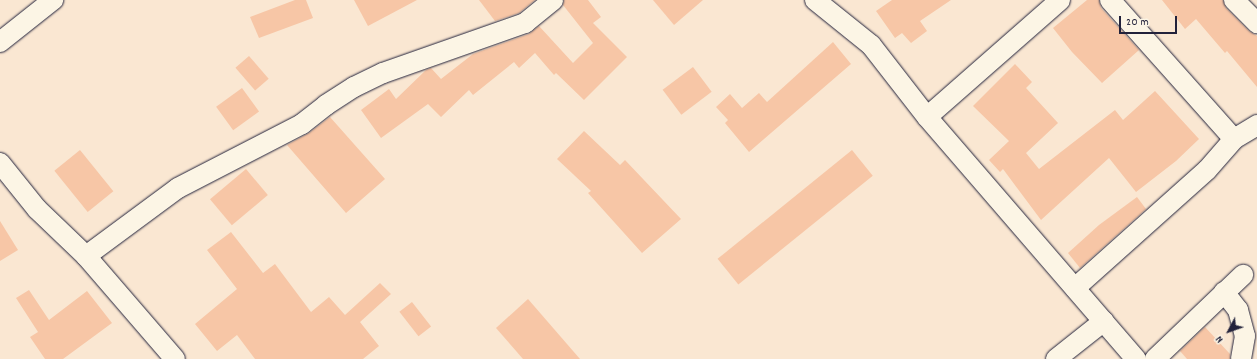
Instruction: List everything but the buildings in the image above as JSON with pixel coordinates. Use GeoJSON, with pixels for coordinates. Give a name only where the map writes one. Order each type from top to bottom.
{"type":"FeatureCollection","features":[{"type":"Feature","properties":{"kind":"street"},"geometry":{"type":"LineString","coordinates":[[0,42],[53,0]]}},
{"type":"Feature","properties":{"kind":"street"},"geometry":{"type":"LineString","coordinates":[[86,256],[178,188],[302,124],[326,105],[354,87],[383,73],[524,23],[554,0]]}},
{"type":"Feature","properties":{"kind":"street"},"geometry":{"type":"LineString","coordinates":[[815,0],[871,45],[927,117],[1136,359]]}},
{"type":"Feature","properties":{"kind":"street"},"geometry":{"type":"LineString","coordinates":[[927,117],[1060,0]]}},
{"type":"Feature","properties":{"kind":"street"},"geometry":{"type":"LineString","coordinates":[[1110,0],[1234,139]]}},
{"type":"Feature","properties":{"kind":"street"},"geometry":{"type":"LineString","coordinates":[[1234,0],[1257,23]]}},
{"type":"Feature","properties":{"kind":"street"},"geometry":{"type":"LineString","coordinates":[[1076,288],[1207,170],[1234,139],[1257,125]]}},
{"type":"Feature","properties":{"kind":"street"},"geometry":{"type":"LineString","coordinates":[[0,163],[37,209],[86,256],[175,359]]}},
{"type":"Feature","properties":{"kind":"street"},"geometry":{"type":"LineString","coordinates":[[1155,359],[1243,275]]}},
{"type":"Feature","properties":{"kind":"street"},"geometry":{"type":"LineString","coordinates":[[1224,292],[1238,310],[1245,336],[1240,359]]}},
{"type":"Feature","properties":{"kind":"street"},"geometry":{"type":"LineString","coordinates":[[1056,359],[1104,321]]}}]}
